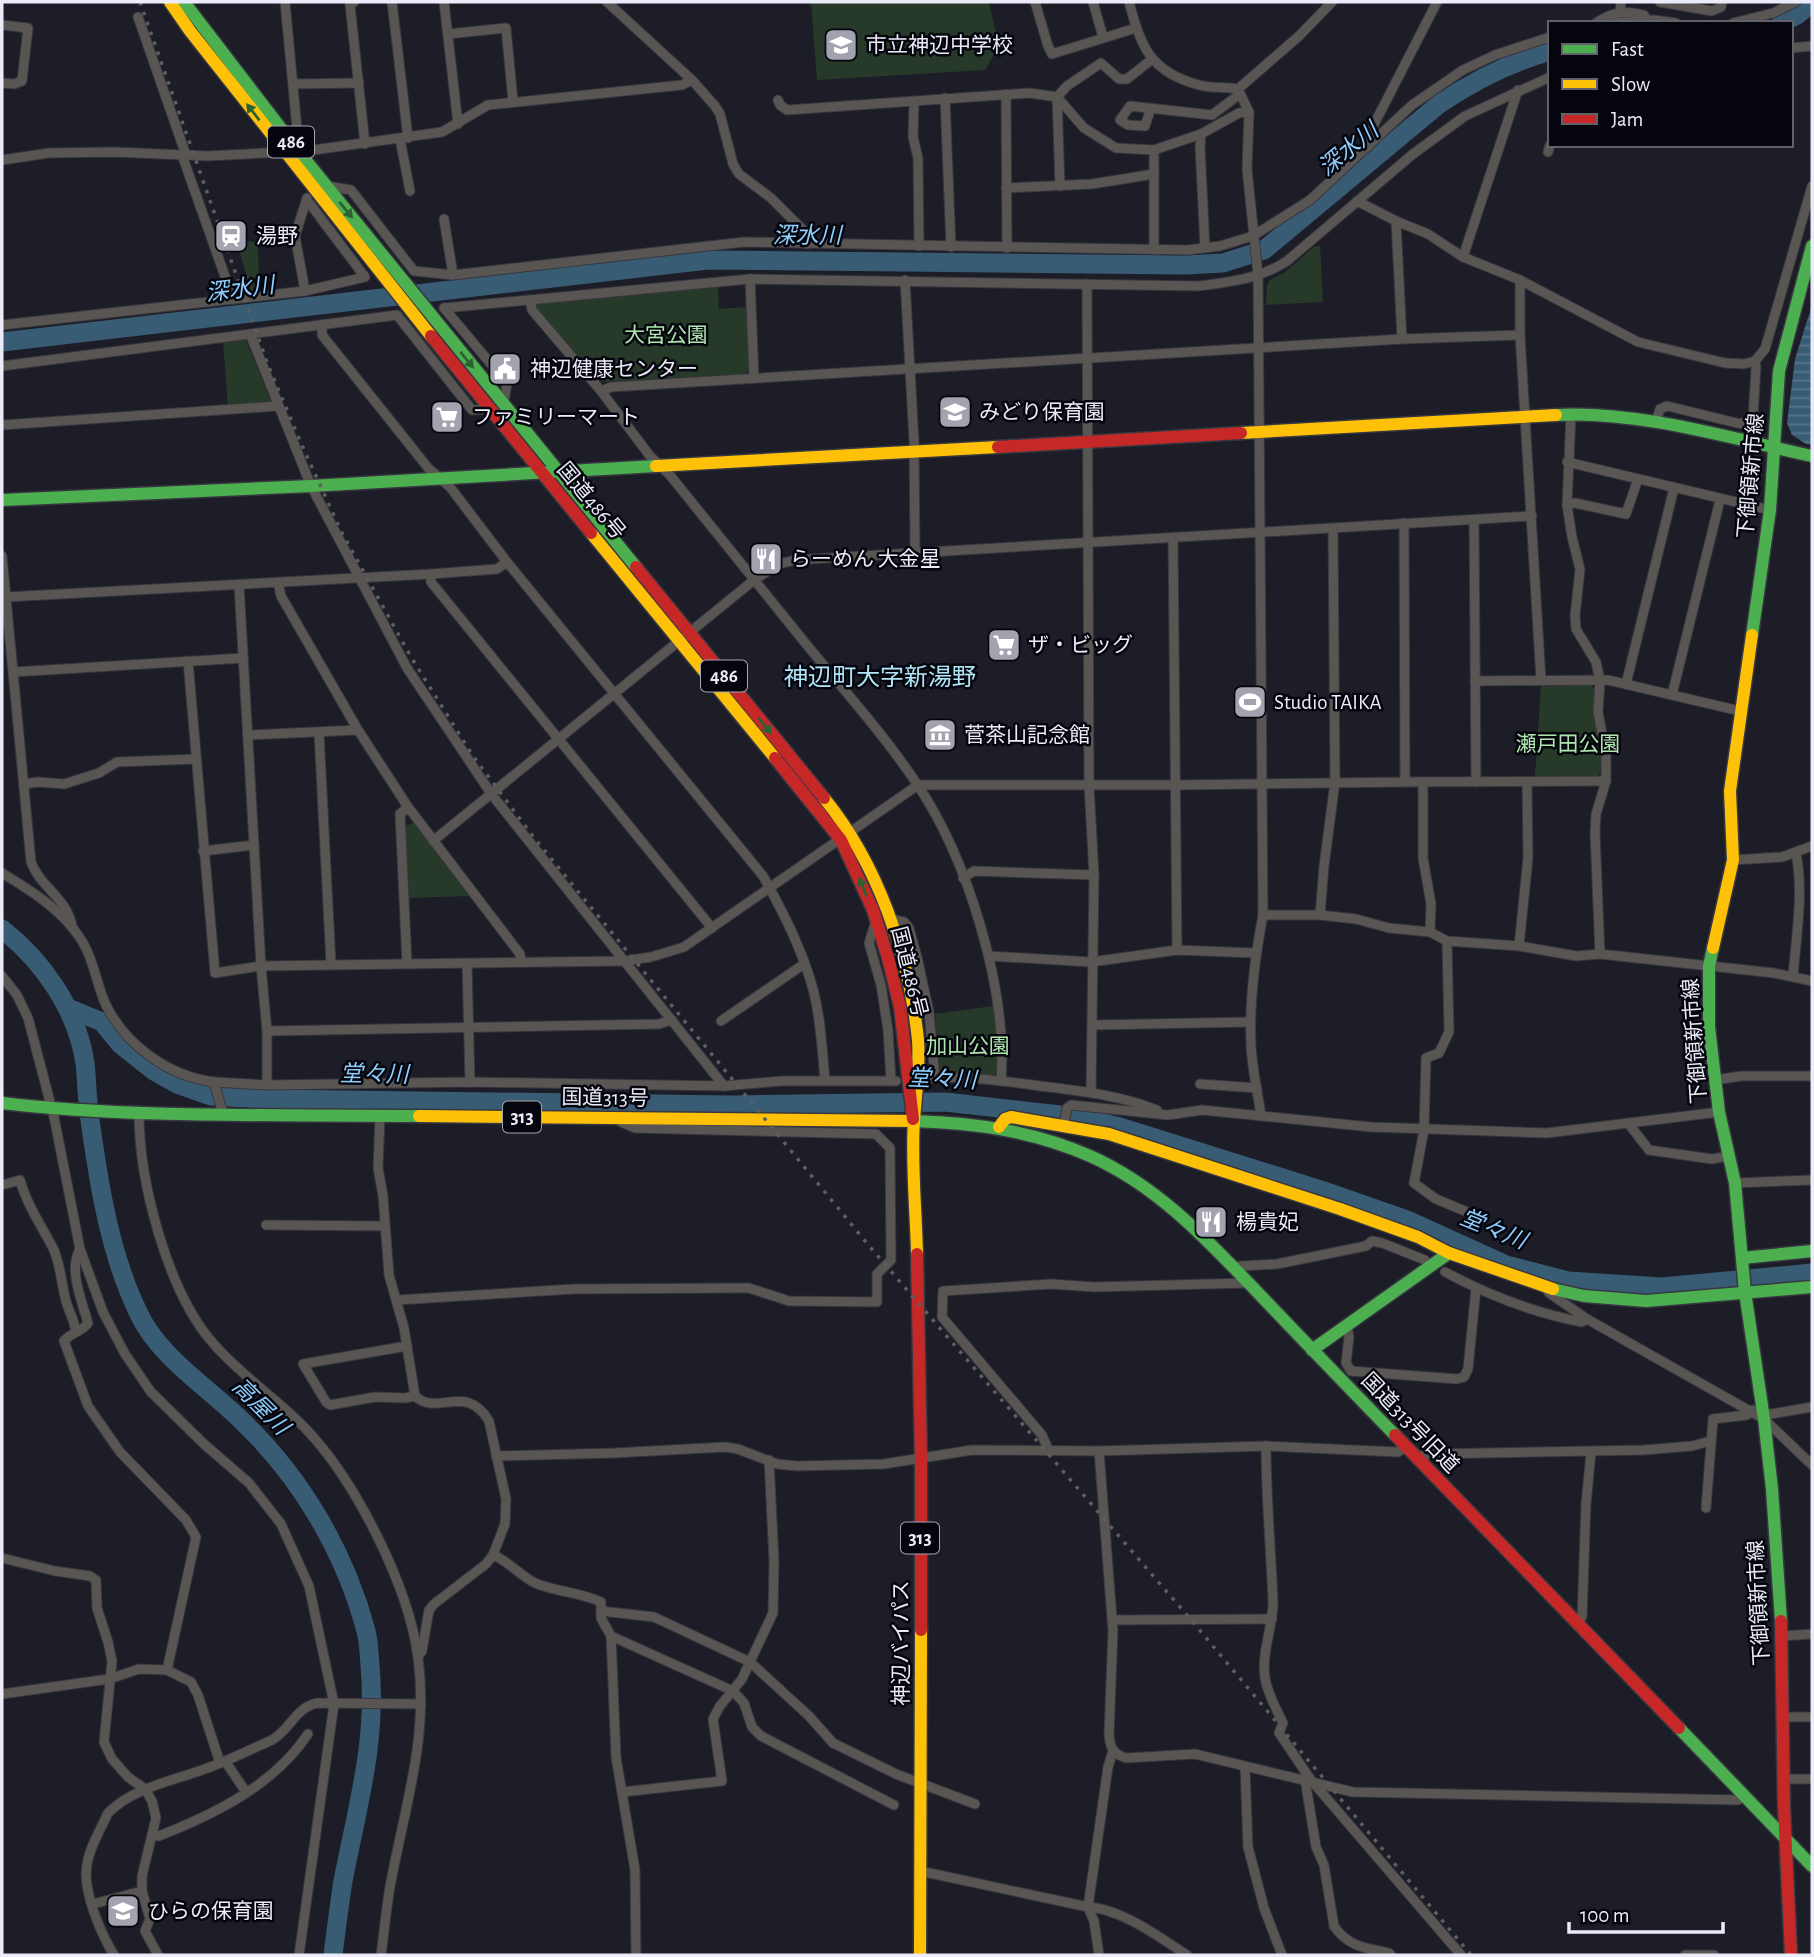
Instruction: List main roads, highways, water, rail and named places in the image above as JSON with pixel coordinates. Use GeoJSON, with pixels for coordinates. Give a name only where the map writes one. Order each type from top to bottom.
{"type":"FeatureCollection","features":[{"type":"Feature","properties":{"kind":"main road","name":"国道486号"},"geometry":{"type":"LineString","coordinates":[[170,2],[386,281],[557,472],[685,637]]}},
{"type":"Feature","properties":{"kind":"main road","name":"国道486号"},"geometry":{"type":"LineString","coordinates":[[184,2],[299,152],[424,306],[543,473],[833,809],[876,918],[897,985],[913,1106]]}},
{"type":"Feature","properties":{"kind":"main road","name":"下御領新市線"},"geometry":{"type":"LineString","coordinates":[[1791,1955],[1785,1839],[1782,1636],[1762,1402],[1741,1258],[1735,1183],[1719,1112],[1709,1027],[1709,966],[1733,860],[1730,791],[1770,510],[1778,382],[1783,349],[1812,246]]}},
{"type":"Feature","properties":{"kind":"main road"},"geometry":{"type":"LineString","coordinates":[[2,500],[311,486],[1571,414],[1656,422],[1812,456]]}},
{"type":"Feature","properties":{"kind":"main road","name":"国道486号"},"geometry":{"type":"LineString","coordinates":[[845,836],[864,860],[890,919],[906,978],[918,1041],[913,1106]]}},
{"type":"Feature","properties":{"kind":"main road","name":"国道313号"},"geometry":{"type":"LineString","coordinates":[[2,1103],[135,1113],[222,1109],[380,1116],[608,1117],[913,1106]]}},
{"type":"Feature","properties":{"kind":"main road","name":"国道313号旧道"},"geometry":{"type":"LineString","coordinates":[[913,1106],[941,1121],[999,1127],[1078,1151],[1145,1187],[1199,1233],[1812,1866]]}},
{"type":"Feature","properties":{"kind":"main road","name":"神辺バイパス"},"geometry":{"type":"LineString","coordinates":[[913,1106],[920,1460],[920,1955]]}},
{"type":"Feature","properties":{"kind":"main road"},"geometry":{"type":"LineString","coordinates":[[999,1127],[1005,1119],[1011,1117],[1109,1134],[1418,1237],[1449,1253],[1546,1288],[1584,1296],[1646,1301],[1745,1284],[1812,1287]]}},
{"type":"Feature","properties":{"kind":"main road"},"geometry":{"type":"LineString","coordinates":[[1741,1258],[1812,1251]]}},
{"type":"Feature","properties":{"kind":"main road"},"geometry":{"type":"LineString","coordinates":[[1312,1350],[1449,1253]]}},
{"type":"Feature","properties":{"kind":"water"},"geometry":{"type":"Polygon","coordinates":[[[1812,305],[1812,445],[1792,435],[1787,423],[1795,359],[1812,305]]]}},
{"type":"Feature","properties":{"kind":"waterway","name":"深水川"},"geometry":{"type":"LineString","coordinates":[[1785,21],[1812,3]]}},
{"type":"Feature","properties":{"kind":"waterway","name":"深水川"},"geometry":{"type":"LineString","coordinates":[[2,342],[708,260],[1185,265],[1223,263],[1264,250],[1451,96],[1505,67],[1548,52]]}},
{"type":"Feature","properties":{"kind":"waterway","name":"高屋川"},"geometry":{"type":"LineString","coordinates":[[2,929],[31,956],[56,988],[81,1043],[97,1169],[107,1219],[120,1268],[139,1314],[159,1344],[242,1421],[302,1491],[333,1545],[357,1602],[368,1644],[371,1721],[333,1955]]}},
{"type":"Feature","properties":{"kind":"waterway","name":"堂々川"},"geometry":{"type":"LineString","coordinates":[[68,1008],[102,1022],[120,1044],[154,1071],[177,1084],[211,1096],[731,1105],[945,1102],[1078,1117],[1120,1127],[1324,1191],[1407,1220],[1506,1265],[1568,1281],[1662,1287],[1812,1273]]}},
{"type":"Feature","properties":{"kind":"railway"},"geometry":{"type":"LineString","coordinates":[[140,2],[268,365],[301,443],[341,531],[411,657],[473,756],[535,839],[870,1247],[1192,1621],[1471,1955]]}},
{"type":"Feature","properties":{"kind":"place","name":"市立神辺中学校"},"geometry":{"type":"Point","coordinates":[841,45]}},
{"type":"Feature","properties":{"kind":"place","name":"湯野"},"geometry":{"type":"Point","coordinates":[231,236]}},
{"type":"Feature","properties":{"kind":"place","name":"神辺健康センター"},"geometry":{"type":"Point","coordinates":[505,369]}},
{"type":"Feature","properties":{"kind":"place","name":"みどり保育園"},"geometry":{"type":"Point","coordinates":[955,412]}},
{"type":"Feature","properties":{"kind":"place","name":"ファミリーマート"},"geometry":{"type":"Point","coordinates":[447,417]}},
{"type":"Feature","properties":{"kind":"place","name":"らーめん 大金星"},"geometry":{"type":"Point","coordinates":[766,559]}},
{"type":"Feature","properties":{"kind":"place","name":"ザ・ビッグ"},"geometry":{"type":"Point","coordinates":[1004,645]}},
{"type":"Feature","properties":{"kind":"place","name":"Studio TAIKA"},"geometry":{"type":"Point","coordinates":[1250,702]}},
{"type":"Feature","properties":{"kind":"place","name":"菅茶山記念館"},"geometry":{"type":"Point","coordinates":[940,735]}},
{"type":"Feature","properties":{"kind":"place","name":"楊貴妃"},"geometry":{"type":"Point","coordinates":[1211,1222]}},
{"type":"Feature","properties":{"kind":"place","name":"ひらの保育園"},"geometry":{"type":"Point","coordinates":[123,1911]}},
{"type":"Feature","properties":{"kind":"district","name":"神辺町大字新湯野"},"geometry":{"type":"Point","coordinates":[880,678]}},
{"type":"Feature","properties":{"kind":"park label","name":"大宮公園"},"geometry":{"type":"Point","coordinates":[666,335]}},
{"type":"Feature","properties":{"kind":"park label","name":"瀬戸田公園"},"geometry":{"type":"Point","coordinates":[1568,744]}},
{"type":"Feature","properties":{"kind":"park label","name":"加山公園"},"geometry":{"type":"Point","coordinates":[968,1046]}}]}
